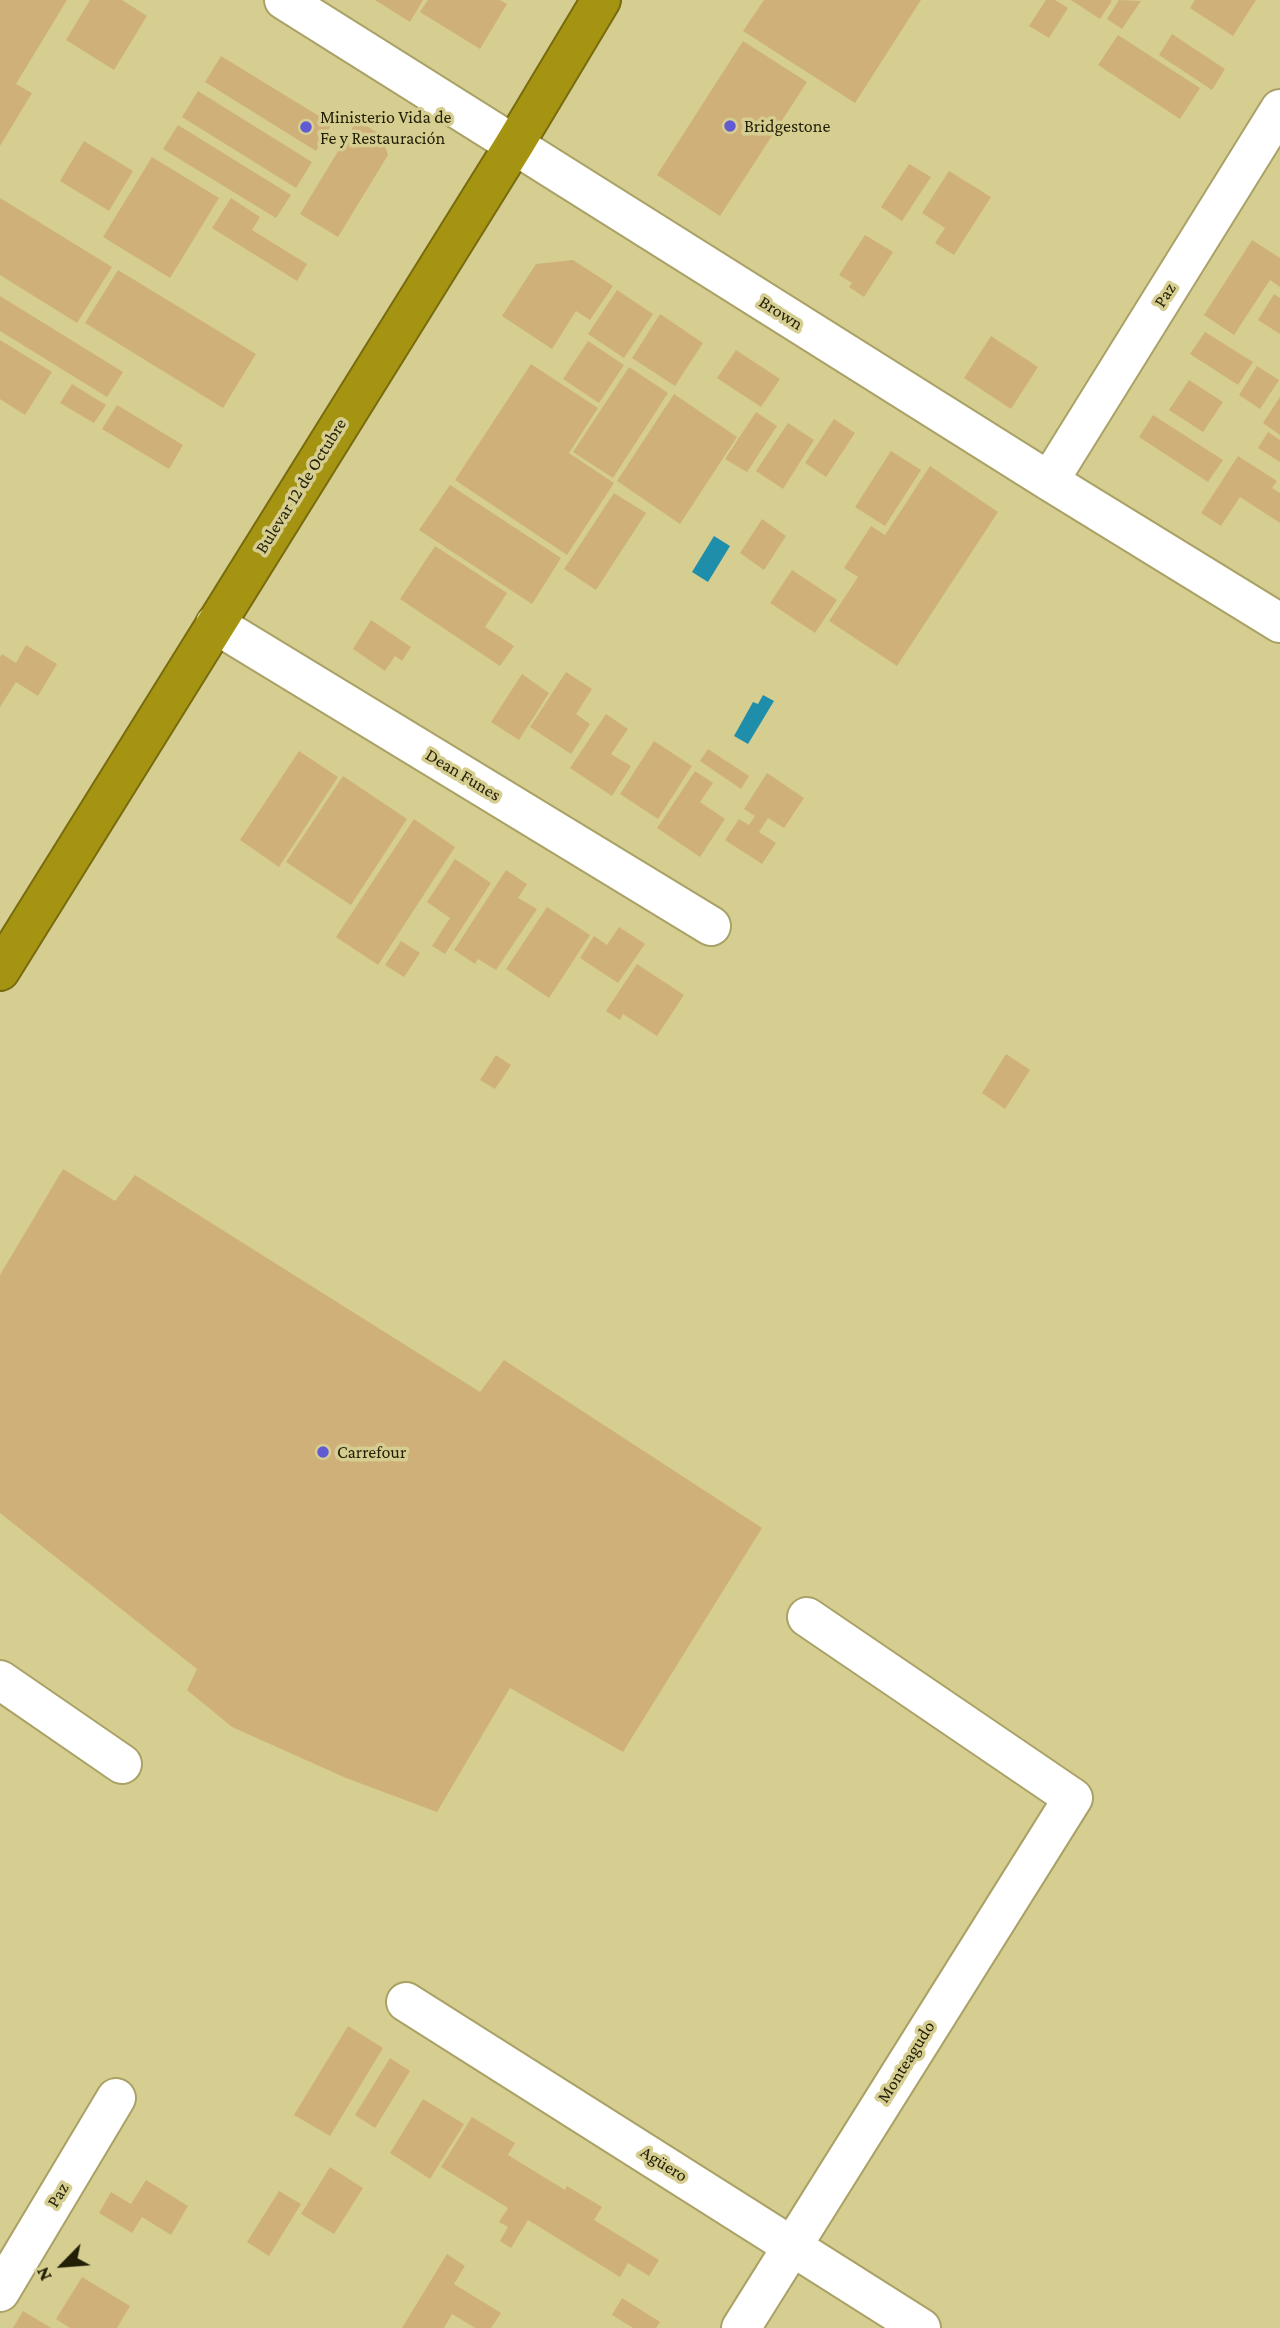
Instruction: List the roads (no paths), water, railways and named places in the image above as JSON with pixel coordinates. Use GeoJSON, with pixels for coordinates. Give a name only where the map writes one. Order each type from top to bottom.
{"type":"FeatureCollection","features":[{"type":"Feature","properties":{"kind":"highway","name":"Bulevar 12 de Octubre"},"geometry":{"type":"LineString","coordinates":[[0,971],[514,145],[601,0]]}},
{"type":"Feature","properties":{"kind":"street","name":"Brown"},"geometry":{"type":"LineString","coordinates":[[285,0],[1049,481],[1280,623]]}},
{"type":"Feature","properties":{"kind":"street","name":"Paz"},"geometry":{"type":"LineString","coordinates":[[1049,481],[1280,109]]}},
{"type":"Feature","properties":{"kind":"street","name":"Dean Funes"},"geometry":{"type":"LineString","coordinates":[[215,624],[711,926]]}},
{"type":"Feature","properties":{"kind":"street","name":"Monteagudo"},"geometry":{"type":"LineString","coordinates":[[741,2328],[1073,1798],[807,1617]]}},
{"type":"Feature","properties":{"kind":"street"},"geometry":{"type":"LineString","coordinates":[[0,1680],[122,1764]]}},
{"type":"Feature","properties":{"kind":"street","name":"Agüero"},"geometry":{"type":"LineString","coordinates":[[406,2002],[921,2328]]}},
{"type":"Feature","properties":{"kind":"street","name":"Paz"},"geometry":{"type":"LineString","coordinates":[[0,2292],[116,2098]]}},
{"type":"Feature","properties":{"kind":"water"},"geometry":{"type":"Polygon","coordinates":[[[714,536],[730,546],[708,582],[692,572],[714,536]]]}},
{"type":"Feature","properties":{"kind":"water"},"geometry":{"type":"Polygon","coordinates":[[[763,695],[774,701],[748,744],[734,736],[753,702],[758,704],[763,695]]]}},
{"type":"Feature","properties":{"kind":"place","name":"Bridgestone"},"geometry":{"type":"Point","coordinates":[730,126]}},
{"type":"Feature","properties":{"kind":"place","name":"Ministerio Vida de Fe y Restauración"},"geometry":{"type":"Point","coordinates":[306,127]}},
{"type":"Feature","properties":{"kind":"place","name":"Carrefour"},"geometry":{"type":"Point","coordinates":[323,1452]}}]}
